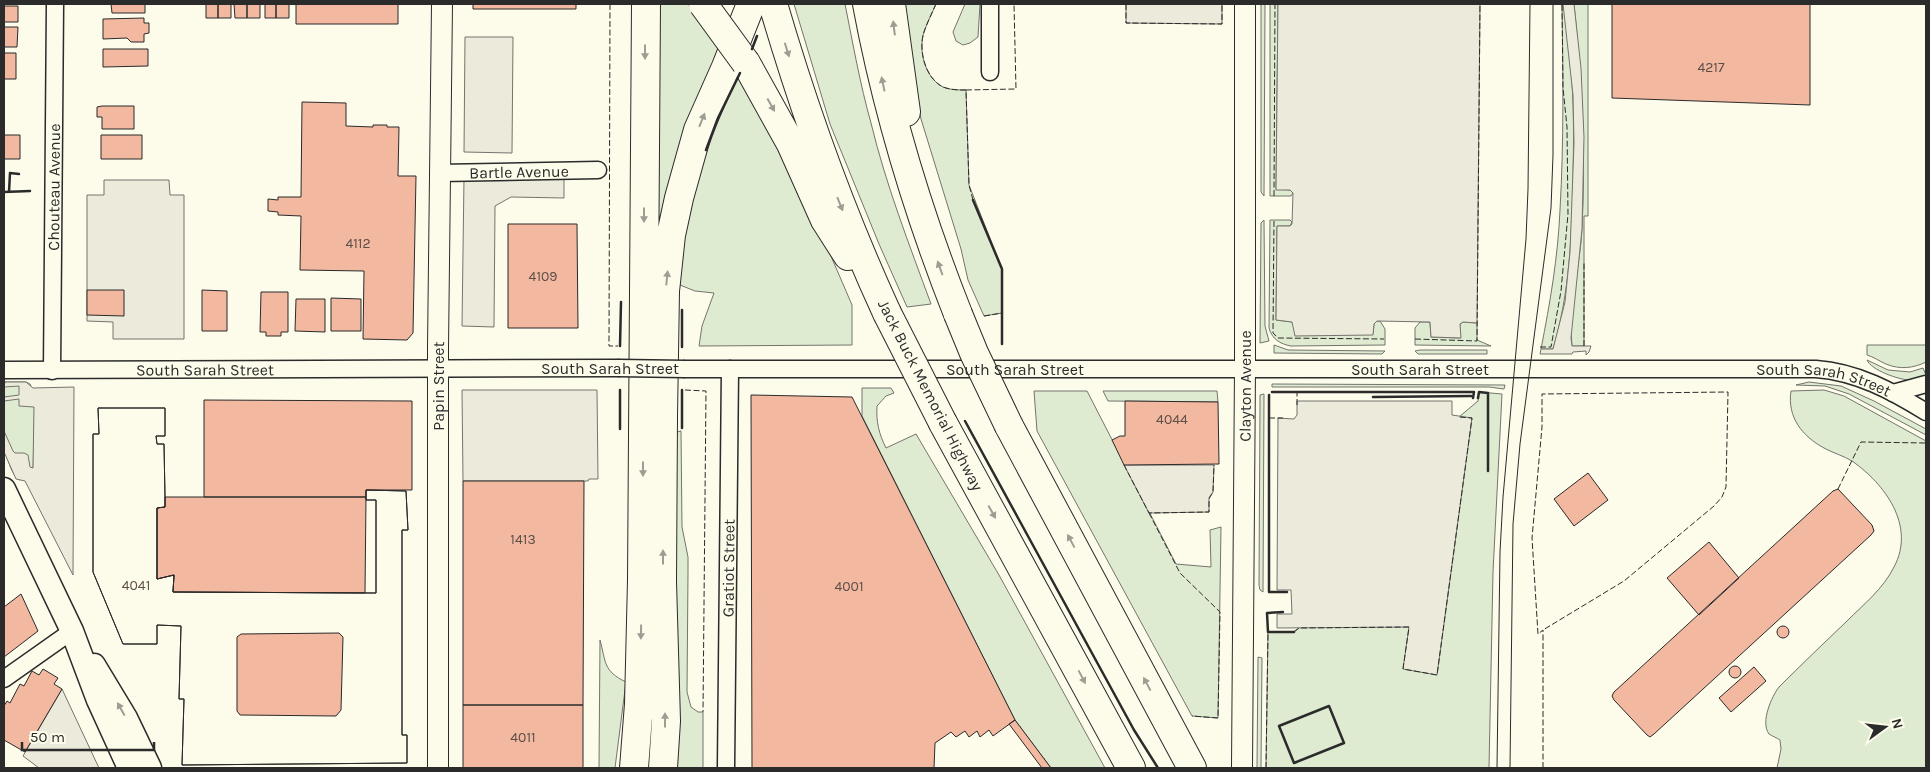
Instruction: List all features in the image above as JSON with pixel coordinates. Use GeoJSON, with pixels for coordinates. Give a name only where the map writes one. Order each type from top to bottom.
{"type":"FeatureCollection","features":[{"type":"Feature","properties":{"kind":"highway"},"geometry":{"type":"LineString","coordinates":[[634,768],[638,734],[642,600],[646,4]]}},
{"type":"Feature","properties":{"kind":"highway"},"geometry":{"type":"LineString","coordinates":[[703,4],[746,63],[791,144],[825,220],[836,239],[849,258],[875,287]]}},
{"type":"Feature","properties":{"kind":"highway"},"geometry":{"type":"LineString","coordinates":[[663,768],[666,721],[663,612],[663,417],[665,291],[670,244],[679,198],[698,130],[751,4]]}},
{"type":"Feature","properties":{"kind":"highway","name":"Jack Buck Memorial Highway"},"geometry":{"type":"LineString","coordinates":[[773,4],[797,87],[818,147],[875,287],[943,423],[1131,768]]}},
{"type":"Feature","properties":{"kind":"highway"},"geometry":{"type":"LineString","coordinates":[[867,4],[885,93],[921,215],[974,353],[1009,426],[1192,768]]}},
{"type":"Feature","properties":{"kind":"highway"},"geometry":{"type":"LineString","coordinates":[[890,4],[921,215]]}},
{"type":"Feature","properties":{"kind":"main road"},"geometry":{"type":"LineString","coordinates":[[4,489],[72,631],[98,700],[129,768]]}},
{"type":"Feature","properties":{"kind":"main road"},"geometry":{"type":"LineString","coordinates":[[72,631],[112,692],[150,768]]}},
{"type":"Feature","properties":{"kind":"street","name":"Chouteau Avenue"},"geometry":{"type":"LineString","coordinates":[[52,370],[55,4]]}},
{"type":"Feature","properties":{"kind":"street","name":"Papin Street"},"geometry":{"type":"LineString","coordinates":[[438,768],[438,369],[442,4]]}},
{"type":"Feature","properties":{"kind":"street"},"geometry":{"type":"LineString","coordinates":[[990,4],[990,72]]}},
{"type":"Feature","properties":{"kind":"street","name":"Clayton Avenue"},"geometry":{"type":"LineString","coordinates":[[1242,768],[1245,4]]}},
{"type":"Feature","properties":{"kind":"street","name":"Bartle Avenue"},"geometry":{"type":"LineString","coordinates":[[440,173],[598,170]]}},
{"type":"Feature","properties":{"kind":"street","name":"South Sarah Street"},"geometry":{"type":"LineString","coordinates":[[4,370],[618,368],[1816,369],[1834,370],[1851,375],[1893,393],[1926,412]]}},
{"type":"Feature","properties":{"kind":"street","name":"Gratiot Street"},"geometry":{"type":"LineString","coordinates":[[726,768],[730,369]]}},
{"type":"Feature","properties":{"kind":"street"},"geometry":{"type":"LineString","coordinates":[[1893,393],[1926,384]]}},
{"type":"Feature","properties":{"kind":"street"},"geometry":{"type":"LineString","coordinates":[[4,679],[72,631]]}},
{"type":"Feature","properties":{"kind":"green space"},"geometry":{"type":"Polygon","coordinates":[[[659,4],[688,4],[723,49],[658,265],[655,115],[659,4]]]}},
{"type":"Feature","properties":{"kind":"green space"},"geometry":{"type":"Polygon","coordinates":[[[794,4],[845,4],[860,79],[877,146],[898,214],[931,304],[907,307],[830,124],[794,4]]]}},
{"type":"Feature","properties":{"kind":"green space"},"geometry":{"type":"Polygon","coordinates":[[[901,4],[936,4],[922,39],[924,63],[932,77],[943,87],[966,90],[969,185],[1002,269],[1002,313],[984,316],[968,280],[961,249],[921,119],[909,65],[901,4]]]}},
{"type":"Feature","properties":{"kind":"green space"},"geometry":{"type":"Polygon","coordinates":[[[965,4],[980,4],[978,37],[970,43],[963,45],[956,41],[953,32],[965,4]]]}},
{"type":"Feature","properties":{"kind":"green space"},"geometry":{"type":"Polygon","coordinates":[[[1261,4],[1265,4],[1264,196],[1261,192],[1261,4]]]}},
{"type":"Feature","properties":{"kind":"green space"},"geometry":{"type":"Polygon","coordinates":[[[1270,4],[1278,4],[1276,189],[1290,190],[1293,193],[1291,196],[1270,196],[1270,4]]]}},
{"type":"Feature","properties":{"kind":"green space"},"geometry":{"type":"Polygon","coordinates":[[[1562,4],[1566,21],[1573,108],[1571,241],[1567,284],[1559,328],[1553,349],[1541,349],[1553,280],[1559,228],[1563,132],[1562,4]]]}},
{"type":"Feature","properties":{"kind":"green space"},"geometry":{"type":"Polygon","coordinates":[[[1574,4],[1588,4],[1588,216],[1584,216],[1584,346],[1572,346],[1571,332],[1582,229],[1584,172],[1581,88],[1574,4]]]}},
{"type":"Feature","properties":{"kind":"green space"},"geometry":{"type":"Polygon","coordinates":[[[740,73],[791,163],[852,305],[852,345],[699,346],[702,326],[714,293],[695,291],[675,283],[685,229],[699,175],[717,123],[740,73]]]}},
{"type":"Feature","properties":{"kind":"green space"},"geometry":{"type":"Polygon","coordinates":[[[1264,220],[1265,326],[1269,341],[1260,343],[1261,223],[1264,220]]]}},
{"type":"Feature","properties":{"kind":"green space"},"geometry":{"type":"Polygon","coordinates":[[[1270,220],[1290,220],[1292,222],[1290,226],[1277,226],[1276,320],[1292,322],[1295,335],[1373,334],[1374,324],[1380,321],[1385,329],[1385,345],[1291,346],[1283,344],[1274,338],[1269,328],[1270,220]]]}},
{"type":"Feature","properties":{"kind":"green space"},"geometry":{"type":"Polygon","coordinates":[[[1420,322],[1430,322],[1431,337],[1460,338],[1460,324],[1463,322],[1477,323],[1477,340],[1491,346],[1415,345],[1415,328],[1420,322]]]}},
{"type":"Feature","properties":{"kind":"green space"},"geometry":{"type":"Polygon","coordinates":[[[1274,345],[1288,350],[1385,351],[1382,354],[1274,353],[1274,345]]]}},
{"type":"Feature","properties":{"kind":"green space"},"geometry":{"type":"Polygon","coordinates":[[[1867,345],[1926,345],[1926,362],[1907,368],[1891,366],[1867,355],[1867,345]]]}},
{"type":"Feature","properties":{"kind":"green space"},"geometry":{"type":"Polygon","coordinates":[[[1487,350],[1487,354],[1418,354],[1415,351],[1487,350]]]}},
{"type":"Feature","properties":{"kind":"green space"},"geometry":{"type":"Polygon","coordinates":[[[1867,360],[1888,370],[1910,372],[1923,368],[1926,375],[1910,380],[1899,378],[1879,371],[1867,360]]]}},
{"type":"Feature","properties":{"kind":"green space"},"geometry":{"type":"Polygon","coordinates":[[[4,382],[26,382],[30,384],[35,395],[33,474],[19,480],[13,473],[6,449],[4,435],[4,382]]]}},
{"type":"Feature","properties":{"kind":"green space"},"geometry":{"type":"Polygon","coordinates":[[[1809,382],[1841,386],[1874,401],[1926,429],[1926,435],[1849,394],[1825,386],[1796,385],[1809,382]]]}},
{"type":"Feature","properties":{"kind":"green space"},"geometry":{"type":"Polygon","coordinates":[[[1272,384],[1505,385],[1504,389],[1489,387],[1272,387],[1272,384]]]}},
{"type":"Feature","properties":{"kind":"green space"},"geometry":{"type":"Polygon","coordinates":[[[862,388],[891,388],[894,393],[886,396],[877,406],[879,428],[886,448],[916,434],[999,575],[1105,768],[1051,768],[1015,720],[862,416],[862,388]]]}},
{"type":"Feature","properties":{"kind":"green space"},"geometry":{"type":"Polygon","coordinates":[[[1824,390],[1844,396],[1926,441],[1926,768],[1777,768],[1781,749],[1780,740],[1769,734],[1766,723],[1768,709],[1776,691],[1879,589],[1890,575],[1900,552],[1901,536],[1899,522],[1894,507],[1886,494],[1864,470],[1852,461],[1824,448],[1809,438],[1794,417],[1791,409],[1791,391],[1824,390]]]}},
{"type":"Feature","properties":{"kind":"green space"},"geometry":{"type":"Polygon","coordinates":[[[1034,391],[1087,391],[1176,564],[1211,567],[1210,530],[1221,527],[1218,718],[1192,716],[1037,431],[1034,391]]]}},
{"type":"Feature","properties":{"kind":"green space"},"geometry":{"type":"Polygon","coordinates":[[[1103,391],[1217,391],[1218,402],[1108,401],[1103,391]]]}},
{"type":"Feature","properties":{"kind":"green space"},"geometry":{"type":"Polygon","coordinates":[[[1479,392],[1502,394],[1493,572],[1489,768],[1266,768],[1268,632],[1293,632],[1299,628],[1467,418],[1459,417],[1478,401],[1479,392]]]}},
{"type":"Feature","properties":{"kind":"green space"},"geometry":{"type":"Polygon","coordinates":[[[1264,394],[1263,592],[1260,590],[1259,585],[1260,395],[1264,394]]]}},
{"type":"Feature","properties":{"kind":"green space"},"geometry":{"type":"Polygon","coordinates":[[[681,431],[682,527],[688,557],[687,692],[691,707],[698,712],[703,712],[703,768],[672,768],[673,433],[681,431]]]}},
{"type":"Feature","properties":{"kind":"green space"},"geometry":{"type":"Polygon","coordinates":[[[600,640],[609,670],[626,682],[615,768],[599,768],[600,640]]]}},
{"type":"Feature","properties":{"kind":"green space"},"geometry":{"type":"Polygon","coordinates":[[[1258,657],[1262,658],[1261,768],[1257,768],[1258,657]]]}},
{"type":"Feature","properties":{"kind":"shaded area"},"geometry":{"type":"Polygon","coordinates":[[[1126,4],[1222,4],[1222,24],[1126,23],[1126,4]]]}},
{"type":"Feature","properties":{"kind":"shaded area"},"geometry":{"type":"Polygon","coordinates":[[[1278,4],[1480,4],[1477,323],[1463,322],[1460,324],[1461,338],[1431,337],[1430,322],[1377,321],[1374,324],[1373,335],[1295,336],[1292,322],[1276,320],[1277,226],[1290,226],[1292,224],[1293,193],[1290,190],[1276,190],[1278,4]]]}},
{"type":"Feature","properties":{"kind":"shaded area"},"geometry":{"type":"Polygon","coordinates":[[[1563,4],[1574,4],[1581,68],[1584,137],[1582,229],[1571,338],[1572,346],[1591,346],[1586,355],[1586,351],[1573,352],[1572,354],[1540,354],[1541,349],[1553,349],[1565,302],[1570,252],[1574,143],[1573,95],[1563,4]]]}},
{"type":"Feature","properties":{"kind":"shaded area"},"geometry":{"type":"Polygon","coordinates":[[[465,37],[513,37],[512,153],[464,152],[465,37]]]}},
{"type":"Feature","properties":{"kind":"shaded area"},"geometry":{"type":"Polygon","coordinates":[[[464,178],[564,179],[564,198],[511,197],[495,206],[494,327],[462,326],[464,178]]]}},
{"type":"Feature","properties":{"kind":"shaded area"},"geometry":{"type":"Polygon","coordinates":[[[104,180],[169,180],[170,195],[184,195],[184,339],[113,339],[113,322],[87,321],[87,195],[104,195],[104,180]]]}},
{"type":"Feature","properties":{"kind":"shaded area"},"geometry":{"type":"Polygon","coordinates":[[[5,382],[26,382],[33,388],[74,387],[73,575],[25,481],[16,479],[4,452],[4,431],[13,451],[28,455],[30,467],[33,468],[34,407],[19,406],[19,399],[4,401],[4,397],[19,395],[19,386],[4,387],[5,382]]]}},
{"type":"Feature","properties":{"kind":"shaded area"},"geometry":{"type":"Polygon","coordinates":[[[462,390],[597,390],[598,479],[589,479],[588,481],[463,481],[462,390]]]}},
{"type":"Feature","properties":{"kind":"shaded area"},"geometry":{"type":"Polygon","coordinates":[[[1297,401],[1452,401],[1452,415],[1472,418],[1437,675],[1403,669],[1409,627],[1277,628],[1277,614],[1292,614],[1291,590],[1277,590],[1278,418],[1294,419],[1297,415],[1297,401]]]}},
{"type":"Feature","properties":{"kind":"shaded area"},"geometry":{"type":"Polygon","coordinates":[[[1124,465],[1214,465],[1213,492],[1209,499],[1209,512],[1149,513],[1124,465]]]}},
{"type":"Feature","properties":{"kind":"shaded area"},"geometry":{"type":"Polygon","coordinates":[[[62,689],[99,768],[39,768],[23,756],[62,689]]]}},
{"type":"Feature","properties":{"kind":"building"},"geometry":{"type":"Polygon","coordinates":[[[111,4],[145,4],[145,13],[112,13],[111,4]]]}},
{"type":"Feature","properties":{"kind":"building"},"geometry":{"type":"Polygon","coordinates":[[[206,4],[218,4],[218,18],[206,18],[206,4]]]}},
{"type":"Feature","properties":{"kind":"building"},"geometry":{"type":"Polygon","coordinates":[[[218,4],[231,4],[231,18],[218,18],[218,4]]]}},
{"type":"Feature","properties":{"kind":"building"},"geometry":{"type":"Polygon","coordinates":[[[234,4],[247,4],[247,18],[235,18],[234,4]]]}},
{"type":"Feature","properties":{"kind":"building"},"geometry":{"type":"Polygon","coordinates":[[[247,4],[260,4],[260,18],[247,18],[247,4]]]}},
{"type":"Feature","properties":{"kind":"building"},"geometry":{"type":"Polygon","coordinates":[[[265,4],[276,4],[276,18],[265,18],[265,4]]]}},
{"type":"Feature","properties":{"kind":"building"},"geometry":{"type":"Polygon","coordinates":[[[276,4],[289,4],[289,18],[276,18],[276,4]]]}},
{"type":"Feature","properties":{"kind":"building"},"geometry":{"type":"Polygon","coordinates":[[[296,4],[398,4],[398,24],[296,24],[296,4]]]}},
{"type":"Feature","properties":{"kind":"building"},"geometry":{"type":"Polygon","coordinates":[[[473,4],[576,4],[576,9],[473,9],[473,4]]]}},
{"type":"Feature","properties":{"kind":"building"},"geometry":{"type":"Polygon","coordinates":[[[1612,4],[1810,4],[1810,105],[1612,98],[1612,4]]]}},
{"type":"Feature","properties":{"kind":"building"},"geometry":{"type":"Polygon","coordinates":[[[4,6],[18,6],[18,22],[4,22],[4,6]]]}},
{"type":"Feature","properties":{"kind":"building"},"geometry":{"type":"Polygon","coordinates":[[[144,18],[144,23],[149,23],[149,33],[144,34],[144,42],[131,42],[127,38],[103,39],[103,19],[144,18]]]}},
{"type":"Feature","properties":{"kind":"building"},"geometry":{"type":"Polygon","coordinates":[[[4,27],[18,27],[17,47],[4,47],[4,27]]]}},
{"type":"Feature","properties":{"kind":"building"},"geometry":{"type":"Polygon","coordinates":[[[103,49],[148,49],[148,66],[103,67],[103,49]]]}},
{"type":"Feature","properties":{"kind":"building"},"geometry":{"type":"Polygon","coordinates":[[[4,53],[16,53],[16,79],[4,79],[4,53]]]}},
{"type":"Feature","properties":{"kind":"building"},"geometry":{"type":"Polygon","coordinates":[[[302,102],[346,103],[346,126],[373,127],[373,125],[387,125],[387,127],[399,127],[398,176],[416,176],[413,333],[407,340],[363,339],[364,271],[300,270],[301,216],[278,215],[278,212],[268,211],[268,199],[278,200],[278,197],[301,197],[302,102]]]}},
{"type":"Feature","properties":{"kind":"building"},"geometry":{"type":"Polygon","coordinates":[[[134,106],[134,129],[102,129],[102,117],[97,117],[97,107],[134,106]]]}},
{"type":"Feature","properties":{"kind":"building"},"geometry":{"type":"Polygon","coordinates":[[[4,135],[20,135],[20,159],[4,159],[4,135]]]}},
{"type":"Feature","properties":{"kind":"building"},"geometry":{"type":"Polygon","coordinates":[[[101,135],[142,135],[142,159],[101,159],[101,135]]]}},
{"type":"Feature","properties":{"kind":"building"},"geometry":{"type":"Polygon","coordinates":[[[508,224],[577,224],[578,328],[508,328],[508,224]]]}},
{"type":"Feature","properties":{"kind":"building"},"geometry":{"type":"Polygon","coordinates":[[[87,290],[124,290],[124,316],[87,315],[87,290]]]}},
{"type":"Feature","properties":{"kind":"building"},"geometry":{"type":"Polygon","coordinates":[[[202,290],[227,291],[227,331],[202,331],[202,290]]]}},
{"type":"Feature","properties":{"kind":"building"},"geometry":{"type":"Polygon","coordinates":[[[261,292],[288,292],[288,332],[281,332],[281,336],[266,336],[266,332],[260,332],[261,292]]]}},
{"type":"Feature","properties":{"kind":"building"},"geometry":{"type":"Polygon","coordinates":[[[331,298],[361,299],[361,331],[331,331],[331,298]]]}},
{"type":"Feature","properties":{"kind":"building"},"geometry":{"type":"Polygon","coordinates":[[[296,299],[325,299],[325,332],[295,331],[296,299]]]}},
{"type":"Feature","properties":{"kind":"building"},"geometry":{"type":"Polygon","coordinates":[[[751,395],[852,397],[1015,720],[993,736],[989,730],[980,737],[977,731],[969,737],[965,731],[956,737],[951,732],[935,743],[934,768],[752,768],[751,395]]]}},
{"type":"Feature","properties":{"kind":"building"},"geometry":{"type":"Polygon","coordinates":[[[204,400],[412,401],[412,490],[366,490],[366,497],[204,497],[204,400]]]}},
{"type":"Feature","properties":{"kind":"building"},"geometry":{"type":"Polygon","coordinates":[[[1125,401],[1218,402],[1219,464],[1124,465],[1112,440],[1125,436],[1125,401]]]}},
{"type":"Feature","properties":{"kind":"building"},"geometry":{"type":"Polygon","coordinates":[[[98,408],[165,408],[165,436],[156,436],[157,444],[164,444],[165,497],[165,507],[157,508],[157,579],[174,575],[173,592],[376,593],[376,500],[366,500],[366,490],[406,491],[408,530],[402,530],[402,735],[407,735],[407,763],[182,765],[184,699],[179,699],[181,626],[157,625],[157,644],[123,644],[93,572],[93,434],[99,434],[98,408]],[[339,633],[241,634],[237,637],[237,711],[240,715],[336,716],[341,710],[343,637],[339,633]]]}},
{"type":"Feature","properties":{"kind":"building"},"geometry":{"type":"Polygon","coordinates":[[[98,408],[165,408],[165,436],[156,436],[157,444],[164,444],[165,497],[165,507],[157,508],[157,579],[174,575],[173,592],[376,593],[376,500],[366,500],[366,490],[406,491],[408,530],[402,530],[402,735],[407,735],[407,763],[182,765],[184,699],[179,699],[181,626],[157,625],[157,644],[123,644],[93,572],[93,434],[99,434],[98,408]]]}},
{"type":"Feature","properties":{"kind":"building"},"geometry":{"type":"Polygon","coordinates":[[[1588,473],[1608,500],[1574,526],[1554,499],[1588,473]]]}},
{"type":"Feature","properties":{"kind":"building"},"geometry":{"type":"Polygon","coordinates":[[[463,481],[584,481],[583,705],[463,705],[463,481]]]}},
{"type":"Feature","properties":{"kind":"building"},"geometry":{"type":"Polygon","coordinates":[[[1838,489],[1872,525],[1874,531],[1871,535],[1654,734],[1650,737],[1647,735],[1614,700],[1612,696],[1614,692],[1833,491],[1838,489]]]}},
{"type":"Feature","properties":{"kind":"building"},"geometry":{"type":"Polygon","coordinates":[[[165,497],[366,497],[365,593],[173,592],[174,575],[157,579],[157,508],[165,507],[165,497]]]}},
{"type":"Feature","properties":{"kind":"building"},"geometry":{"type":"Polygon","coordinates":[[[1709,542],[1739,578],[1699,615],[1667,578],[1709,542]]]}},
{"type":"Feature","properties":{"kind":"building"},"geometry":{"type":"Polygon","coordinates":[[[21,594],[38,631],[4,657],[4,607],[21,594]]]}},
{"type":"Feature","properties":{"kind":"building"},"geometry":{"type":"Polygon","coordinates":[[[1781,626],[1785,626],[1789,632],[1785,638],[1781,638],[1777,634],[1777,630],[1781,626]]]}},
{"type":"Feature","properties":{"kind":"building"},"geometry":{"type":"Polygon","coordinates":[[[1733,666],[1737,666],[1741,672],[1737,678],[1733,678],[1729,674],[1729,670],[1733,666]]]}},
{"type":"Feature","properties":{"kind":"building"},"geometry":{"type":"Polygon","coordinates":[[[1754,667],[1766,681],[1731,712],[1719,698],[1754,667]]]}},
{"type":"Feature","properties":{"kind":"building"},"geometry":{"type":"Polygon","coordinates":[[[43,669],[58,678],[54,684],[62,689],[25,752],[4,740],[4,706],[7,701],[10,703],[20,684],[24,686],[32,671],[39,675],[43,669]]]}},
{"type":"Feature","properties":{"kind":"building"},"geometry":{"type":"Polygon","coordinates":[[[463,705],[583,705],[583,768],[463,768],[463,705]]]}},
{"type":"Feature","properties":{"kind":"building"},"geometry":{"type":"Polygon","coordinates":[[[1015,720],[1051,768],[1042,768],[1009,724],[1015,720]]]}},
{"type":"Feature","properties":{"kind":"tram line"},"geometry":{"type":"LineString","coordinates":[[1497,768],[1500,552],[1503,497],[1526,239],[1530,4]]}},
{"type":"Feature","properties":{"kind":"tram line"},"geometry":{"type":"LineString","coordinates":[[1510,768],[1513,524],[1520,444],[1551,208],[1553,4]]}},
{"type":"Feature","properties":{"kind":"fence"},"geometry":{"type":"LineString","coordinates":[[610,4],[609,346],[618,346]]}},
{"type":"Feature","properties":{"kind":"fence"},"geometry":{"type":"LineString","coordinates":[[936,4],[922,39],[924,63],[932,77],[943,87],[966,90]]}},
{"type":"Feature","properties":{"kind":"fence"},"geometry":{"type":"LineString","coordinates":[[973,200],[969,185],[966,90],[1016,89],[1014,4]]}},
{"type":"Feature","properties":{"kind":"fence"},"geometry":{"type":"LineString","coordinates":[[1126,4],[1126,23],[1222,24],[1222,4]]}},
{"type":"Feature","properties":{"kind":"fence"},"geometry":{"type":"LineString","coordinates":[[1274,196],[1275,4]]}},
{"type":"Feature","properties":{"kind":"fence"},"geometry":{"type":"LineString","coordinates":[[1415,339],[1477,341],[1480,4]]}},
{"type":"Feature","properties":{"kind":"fence"},"geometry":{"type":"LineString","coordinates":[[1540,347],[1551,347],[1561,291],[1568,214],[1562,4]]}},
{"type":"Feature","properties":{"kind":"fence"},"geometry":{"type":"LineString","coordinates":[[1274,221],[1273,333],[1278,338],[1384,339]]}},
{"type":"Feature","properties":{"kind":"fence"},"geometry":{"type":"LineString","coordinates":[[1584,261],[1584,346]]}},
{"type":"Feature","properties":{"kind":"fence"},"geometry":{"type":"LineString","coordinates":[[984,316],[1002,313]]}},
{"type":"Feature","properties":{"kind":"fence"},"geometry":{"type":"LineString","coordinates":[[685,390],[706,391],[703,712]]}},
{"type":"Feature","properties":{"kind":"fence"},"geometry":{"type":"LineString","coordinates":[[1297,392],[1297,405]]}},
{"type":"Feature","properties":{"kind":"fence"},"geometry":{"type":"LineString","coordinates":[[1543,630],[1624,581],[1714,506],[1722,497],[1726,487],[1728,392],[1542,394],[1542,427],[1532,538],[1538,634],[1543,630],[1543,768]]}},
{"type":"Feature","properties":{"kind":"fence"},"geometry":{"type":"LineString","coordinates":[[1294,632],[1299,628],[1409,627],[1403,669],[1437,675],[1472,418],[1459,417]]}},
{"type":"Feature","properties":{"kind":"fence"},"geometry":{"type":"LineString","coordinates":[[1269,418],[1283,418]]}},
{"type":"Feature","properties":{"kind":"fence"},"geometry":{"type":"LineString","coordinates":[[1838,489],[1861,442],[1926,443]]}},
{"type":"Feature","properties":{"kind":"fence"},"geometry":{"type":"LineString","coordinates":[[1124,465],[1149,513],[1209,512],[1209,498],[1213,492],[1214,465]]}},
{"type":"Feature","properties":{"kind":"fence"},"geometry":{"type":"LineString","coordinates":[[1149,513],[1180,573],[1220,612],[1218,718],[1192,716]]}},
{"type":"Feature","properties":{"kind":"fence"},"geometry":{"type":"LineString","coordinates":[[1266,768],[1268,632]]}},
{"type":"Feature","properties":{"kind":"wall"},"geometry":{"type":"LineString","coordinates":[[752,49],[757,36]]}},
{"type":"Feature","properties":{"kind":"wall"},"geometry":{"type":"LineString","coordinates":[[706,150],[718,118],[740,73]]}},
{"type":"Feature","properties":{"kind":"wall"},"geometry":{"type":"LineString","coordinates":[[9,192],[10,173],[19,174]]}},
{"type":"Feature","properties":{"kind":"wall"},"geometry":{"type":"LineString","coordinates":[[4,192],[30,191]]}},
{"type":"Feature","properties":{"kind":"wall"},"geometry":{"type":"LineString","coordinates":[[973,200],[1002,269],[1002,344]]}},
{"type":"Feature","properties":{"kind":"wall"},"geometry":{"type":"LineString","coordinates":[[620,346],[621,302]]}},
{"type":"Feature","properties":{"kind":"wall"},"geometry":{"type":"LineString","coordinates":[[682,310],[682,347]]}},
{"type":"Feature","properties":{"kind":"wall"},"geometry":{"type":"LineString","coordinates":[[620,390],[620,429]]}},
{"type":"Feature","properties":{"kind":"wall"},"geometry":{"type":"LineString","coordinates":[[682,390],[682,428]]}},
{"type":"Feature","properties":{"kind":"wall"},"geometry":{"type":"LineString","coordinates":[[1272,392],[1474,392],[1473,398]]}},
{"type":"Feature","properties":{"kind":"wall"},"geometry":{"type":"LineString","coordinates":[[1478,398],[1479,392],[1488,393],[1488,471]]}},
{"type":"Feature","properties":{"kind":"wall"},"geometry":{"type":"LineString","coordinates":[[1269,395],[1269,592],[1287,592]]}},
{"type":"Feature","properties":{"kind":"wall"},"geometry":{"type":"LineString","coordinates":[[1373,397],[1471,396]]}},
{"type":"Feature","properties":{"kind":"wall"},"geometry":{"type":"LineString","coordinates":[[965,421],[1134,730],[1158,768]]}},
{"type":"Feature","properties":{"kind":"wall"},"geometry":{"type":"LineString","coordinates":[[1283,612],[1267,613],[1268,632],[1294,632]]}},
{"type":"Feature","properties":{"kind":"wall"},"geometry":{"type":"LineString","coordinates":[[1329,706],[1344,743],[1294,763],[1279,726],[1329,706]]}}]}
